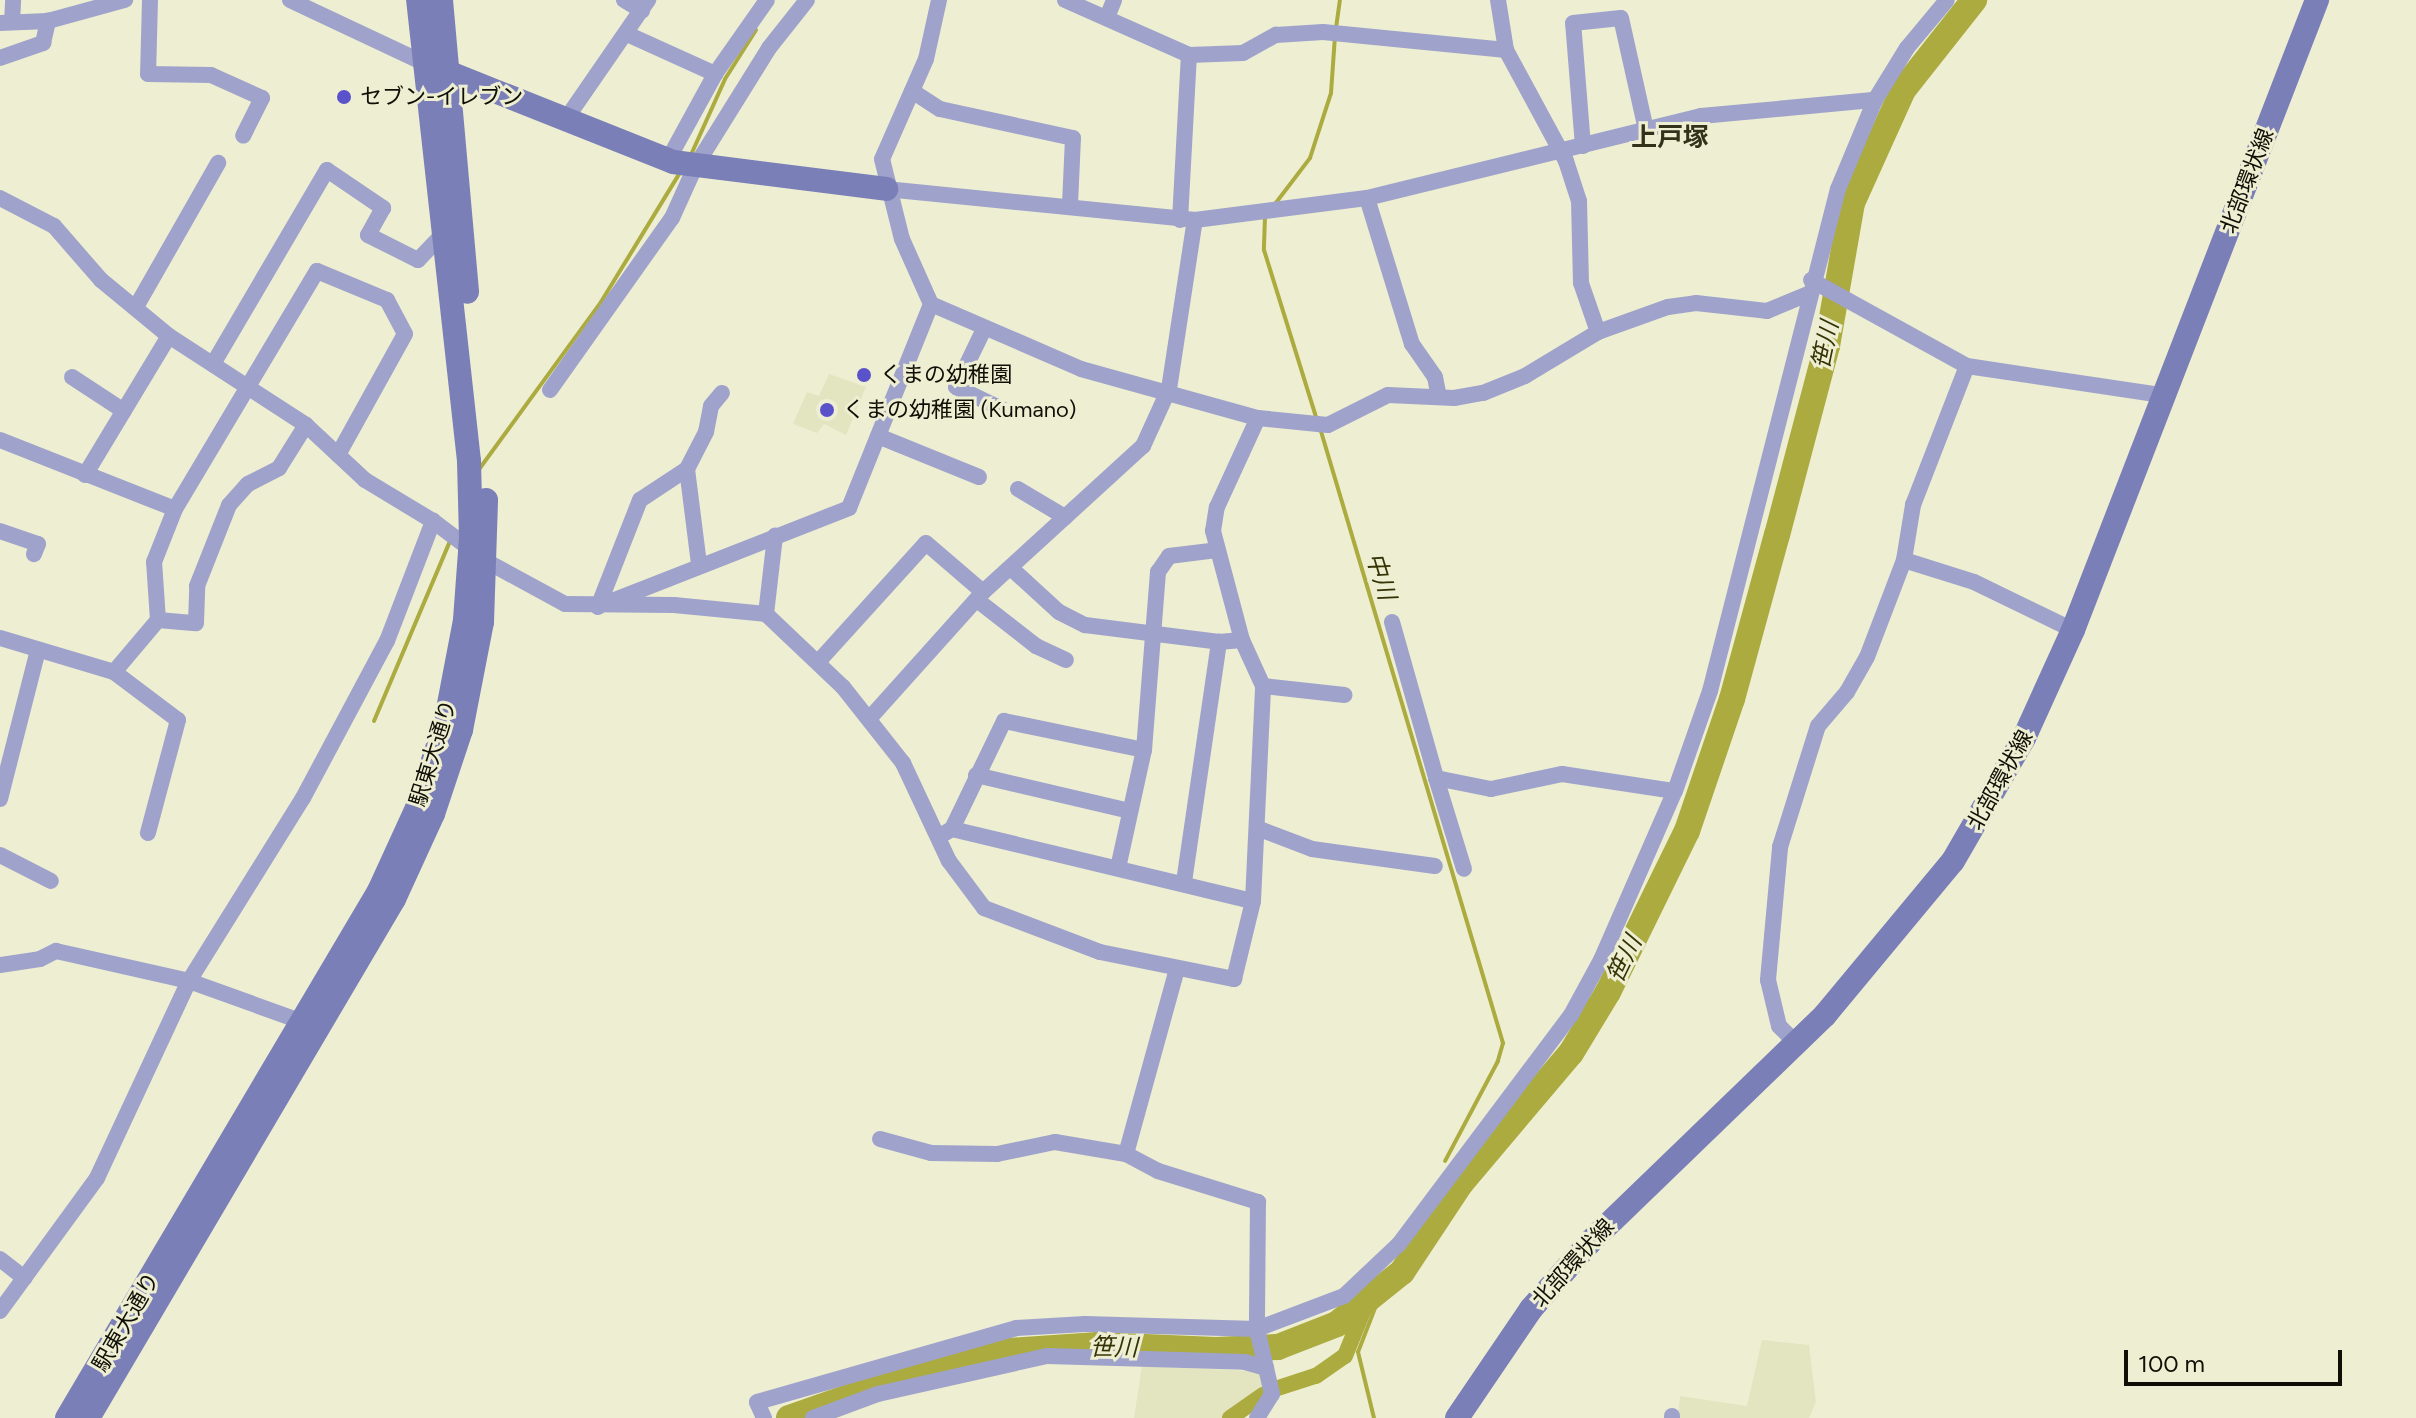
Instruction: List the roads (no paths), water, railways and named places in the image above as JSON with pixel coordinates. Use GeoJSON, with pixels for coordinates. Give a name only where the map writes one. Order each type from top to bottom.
{"type":"FeatureCollection","features":[{"type":"Feature","properties":{"kind":"street"},"geometry":{"type":"LineString","coordinates":[[13,0],[6,23],[48,21],[125,0]]}},
{"type":"Feature","properties":{"kind":"street"},"geometry":{"type":"LineString","coordinates":[[150,0],[148,74],[211,75],[262,98],[243,136]]}},
{"type":"Feature","properties":{"kind":"street"},"geometry":{"type":"LineString","coordinates":[[290,0],[424,63],[678,163],[886,189],[1070,204],[1188,220],[1367,198],[1701,116],[1875,100]]}},
{"type":"Feature","properties":{"kind":"street","name":"駅東大通り"},"geometry":{"type":"LineString","coordinates":[[88,1418],[401,884],[433,814],[461,730],[482,622],[469,461],[418,0]]}},
{"type":"Feature","properties":{"kind":"street","name":"駅東大通り"},"geometry":{"type":"LineString","coordinates":[[67,1418],[379,891],[417,808],[445,725],[478,555],[485,462],[441,0]]}},
{"type":"Feature","properties":{"kind":"street"},"geometry":{"type":"LineString","coordinates":[[566,119],[645,5],[624,0]]}},
{"type":"Feature","properties":{"kind":"street"},"geometry":{"type":"LineString","coordinates":[[550,390],[672,218],[678,163],[715,74],[767,0]]}},
{"type":"Feature","properties":{"kind":"street"},"geometry":{"type":"LineString","coordinates":[[678,163],[807,0]]}},
{"type":"Feature","properties":{"kind":"street"},"geometry":{"type":"LineString","coordinates":[[598,607],[699,564],[849,508],[931,304],[886,189],[882,159],[926,59],[939,0]]}},
{"type":"Feature","properties":{"kind":"street"},"geometry":{"type":"LineString","coordinates":[[1065,0],[1111,8],[1189,55],[1243,53],[1276,35],[1323,32],[1506,50]]}},
{"type":"Feature","properties":{"kind":"street"},"geometry":{"type":"LineString","coordinates":[[1498,0],[1506,50],[1560,151],[1581,212],[1581,283],[1598,332]]}},
{"type":"Feature","properties":{"kind":"street"},"geometry":{"type":"LineString","coordinates":[[762,1412],[757,1402],[825,1380],[1016,1328],[1100,1324],[1257,1329],[1344,1296],[1399,1244],[1571,1015],[1601,960],[1675,791],[1734,608],[1834,200],[1875,100],[1907,48],[1947,0]]}},
{"type":"Feature","properties":{"kind":"street","name":"北部環状線"},"geometry":{"type":"LineString","coordinates":[[1457,1418],[1531,1309],[1590,1242],[1861,977],[1953,861],[2024,738],[2073,630],[2317,0]]}},
{"type":"Feature","properties":{"kind":"street"},"geometry":{"type":"LineString","coordinates":[[1583,146],[1573,23],[1621,18],[1646,130]]}},
{"type":"Feature","properties":{"kind":"street"},"geometry":{"type":"LineString","coordinates":[[0,58],[43,43],[48,21]]}},
{"type":"Feature","properties":{"kind":"street"},"geometry":{"type":"LineString","coordinates":[[627,34],[715,74]]}},
{"type":"Feature","properties":{"kind":"street"},"geometry":{"type":"LineString","coordinates":[[869,719],[980,596],[1013,570],[1065,517],[1143,446],[1169,389],[1188,220],[1189,55]]}},
{"type":"Feature","properties":{"kind":"street"},"geometry":{"type":"LineString","coordinates":[[912,91],[940,109],[1073,138],[1070,204]]}},
{"type":"Feature","properties":{"kind":"street"},"geometry":{"type":"LineString","coordinates":[[136,307],[218,163]]}},
{"type":"Feature","properties":{"kind":"street"},"geometry":{"type":"LineString","coordinates":[[213,364],[327,170],[383,208],[368,235],[418,260],[444,233]]}},
{"type":"Feature","properties":{"kind":"street"},"geometry":{"type":"LineString","coordinates":[[1367,198],[1412,344],[1435,377],[1439,397]]}},
{"type":"Feature","properties":{"kind":"street"},"geometry":{"type":"LineString","coordinates":[[2,204],[54,226],[101,280],[169,336],[306,425],[365,480],[433,521],[478,555],[565,604],[598,607],[674,605],[766,614],[819,661],[903,763],[936,837],[964,887],[997,916],[1100,952],[1234,979],[1253,901],[1263,686],[1242,640],[1217,550],[1217,507],[1258,418]]}},
{"type":"Feature","properties":{"kind":"street"},"geometry":{"type":"LineString","coordinates":[[114,672],[158,620],[154,562],[175,509],[317,271],[387,300],[405,334],[338,455]]}},
{"type":"Feature","properties":{"kind":"street"},"geometry":{"type":"LineString","coordinates":[[931,304],[1081,369],[1169,389],[1258,418],[1328,425],[1388,395],[1439,397],[1483,393],[1525,376],[1598,332],[1683,303],[1757,312],[1813,286],[1849,301],[1967,366],[2162,395]]}},
{"type":"Feature","properties":{"kind":"street"},"geometry":{"type":"LineString","coordinates":[[984,329],[956,387],[1008,412]]}},
{"type":"Feature","properties":{"kind":"street"},"geometry":{"type":"LineString","coordinates":[[85,475],[169,336]]}},
{"type":"Feature","properties":{"kind":"street"},"geometry":{"type":"LineString","coordinates":[[1796,1043],[1779,1026],[1768,980],[1780,847],[1818,726],[1847,692],[1867,657],[1904,560],[1913,505],[1967,366]]}},
{"type":"Feature","properties":{"kind":"street"},"geometry":{"type":"LineString","coordinates":[[72,377],[124,411]]}},
{"type":"Feature","properties":{"kind":"street"},"geometry":{"type":"LineString","coordinates":[[598,607],[640,500],[687,469],[706,432],[711,406],[722,393]]}},
{"type":"Feature","properties":{"kind":"street"},"geometry":{"type":"LineString","coordinates":[[158,620],[196,623],[197,586],[229,505],[248,484],[279,468],[306,425]]}},
{"type":"Feature","properties":{"kind":"street"},"geometry":{"type":"LineString","coordinates":[[878,436],[979,477]]}},
{"type":"Feature","properties":{"kind":"street"},"geometry":{"type":"LineString","coordinates":[[0,440],[175,509]]}},
{"type":"Feature","properties":{"kind":"street"},"geometry":{"type":"LineString","coordinates":[[687,469],[699,564]]}},
{"type":"Feature","properties":{"kind":"street"},"geometry":{"type":"LineString","coordinates":[[1018,489],[1065,517]]}},
{"type":"Feature","properties":{"kind":"street"},"geometry":{"type":"LineString","coordinates":[[0,1311],[97,1178],[189,981],[303,798],[387,641],[433,521]]}},
{"type":"Feature","properties":{"kind":"street"},"geometry":{"type":"LineString","coordinates":[[0,531],[38,544],[34,554]]}},
{"type":"Feature","properties":{"kind":"street"},"geometry":{"type":"LineString","coordinates":[[766,614],[775,536]]}},
{"type":"Feature","properties":{"kind":"street"},"geometry":{"type":"LineString","coordinates":[[819,661],[926,543],[1036,646],[1066,660]]}},
{"type":"Feature","properties":{"kind":"street"},"geometry":{"type":"LineString","coordinates":[[1118,868],[1144,750],[1158,572],[1169,556],[1217,550]]}},
{"type":"Feature","properties":{"kind":"street"},"geometry":{"type":"LineString","coordinates":[[1904,560],[1974,582],[2073,630]]}},
{"type":"Feature","properties":{"kind":"street"},"geometry":{"type":"LineString","coordinates":[[1013,570],[1059,612],[1085,625],[1219,642],[1242,640]]}},
{"type":"Feature","properties":{"kind":"street"},"geometry":{"type":"LineString","coordinates":[[1392,622],[1464,869]]}},
{"type":"Feature","properties":{"kind":"street"},"geometry":{"type":"LineString","coordinates":[[0,638],[114,672],[178,720],[148,833]]}},
{"type":"Feature","properties":{"kind":"street"},"geometry":{"type":"LineString","coordinates":[[1184,882],[1219,642]]}},
{"type":"Feature","properties":{"kind":"street"},"geometry":{"type":"LineString","coordinates":[[0,799],[38,650]]}},
{"type":"Feature","properties":{"kind":"street"},"geometry":{"type":"LineString","coordinates":[[1263,686],[1345,695]]}},
{"type":"Feature","properties":{"kind":"street"},"geometry":{"type":"LineString","coordinates":[[936,837],[952,829],[1004,721],[1144,750]]}},
{"type":"Feature","properties":{"kind":"street"},"geometry":{"type":"LineString","coordinates":[[1436,778],[1491,789],[1562,774],[1675,791]]}},
{"type":"Feature","properties":{"kind":"street"},"geometry":{"type":"LineString","coordinates":[[976,775],[1130,811]]}},
{"type":"Feature","properties":{"kind":"street"},"geometry":{"type":"LineString","coordinates":[[1257,828],[1312,849],[1435,866]]}},
{"type":"Feature","properties":{"kind":"street"},"geometry":{"type":"LineString","coordinates":[[952,829],[1184,882],[1253,901]]}},
{"type":"Feature","properties":{"kind":"street"},"geometry":{"type":"LineString","coordinates":[[0,855],[51,881]]}},
{"type":"Feature","properties":{"kind":"street"},"geometry":{"type":"LineString","coordinates":[[0,965],[40,959],[56,951],[189,981],[303,1022]]}},
{"type":"Feature","properties":{"kind":"street"},"geometry":{"type":"LineString","coordinates":[[1126,1154],[1177,969]]}},
{"type":"Feature","properties":{"kind":"street"},"geometry":{"type":"LineString","coordinates":[[880,1139],[931,1153],[997,1154],[1055,1142],[1126,1154],[1158,1171],[1258,1202],[1257,1329],[1272,1394],[1257,1418]]}},
{"type":"Feature","properties":{"kind":"street"},"geometry":{"type":"LineString","coordinates":[[0,1259],[24,1278]]}},
{"type":"Feature","properties":{"kind":"street"},"geometry":{"type":"LineString","coordinates":[[813,1418],[878,1394],[1047,1356],[1265,1363]]}},
{"type":"Feature","properties":{"kind":"waterway","name":"中川"},"geometry":{"type":"LineString","coordinates":[[1336,28],[1340,0]]}},
{"type":"Feature","properties":{"kind":"waterway","name":"笹川"},"geometry":{"type":"LineString","coordinates":[[789,1418],[943,1364],[993,1352],[1098,1345],[1216,1350],[1278,1347],[1337,1324],[1402,1272],[1461,1183],[1571,1053],[1608,992],[1687,831],[1732,699],[1827,346],[1852,203],[1903,90],[1974,0]]}},
{"type":"Feature","properties":{"kind":"waterway"},"geometry":{"type":"LineString","coordinates":[[690,157],[725,79],[756,30]]}},
{"type":"Feature","properties":{"kind":"waterway","name":"中川"},"geometry":{"type":"LineString","coordinates":[[1275,204],[1310,158],[1331,93],[1335,36]]}},
{"type":"Feature","properties":{"kind":"waterway"},"geometry":{"type":"LineString","coordinates":[[480,468],[601,302],[681,171]]}},
{"type":"Feature","properties":{"kind":"waterway","name":"中川"},"geometry":{"type":"LineString","coordinates":[[1265,217],[1264,250],[1317,420]]}},
{"type":"Feature","properties":{"kind":"waterway","name":"中川"},"geometry":{"type":"LineString","coordinates":[[1320,428],[1503,1043],[1498,1061],[1445,1161]]}},
{"type":"Feature","properties":{"kind":"waterway"},"geometry":{"type":"LineString","coordinates":[[374,721],[451,539]]}},
{"type":"Feature","properties":{"kind":"waterway"},"geometry":{"type":"LineString","coordinates":[[1373,1299],[1375,1308],[1358,1352],[1374,1418]]}},
{"type":"Feature","properties":{"kind":"waterway"},"geometry":{"type":"LineString","coordinates":[[1278,1388],[1316,1376],[1345,1356],[1366,1304]]}},
{"type":"Feature","properties":{"kind":"waterway"},"geometry":{"type":"LineString","coordinates":[[1230,1418],[1263,1395]]}},
{"type":"Feature","properties":{"kind":"place","name":"セブン-イレブン"},"geometry":{"type":"Point","coordinates":[344,97]}},
{"type":"Feature","properties":{"kind":"place","name":"くまの幼稚園"},"geometry":{"type":"Point","coordinates":[864,375]}},
{"type":"Feature","properties":{"kind":"place","name":"くまの幼稚園 (Kumano)"},"geometry":{"type":"Point","coordinates":[827,410]}},
{"type":"Feature","properties":{"kind":"district","name":"上戸塚"},"geometry":{"type":"Point","coordinates":[1670,138]}}]}
